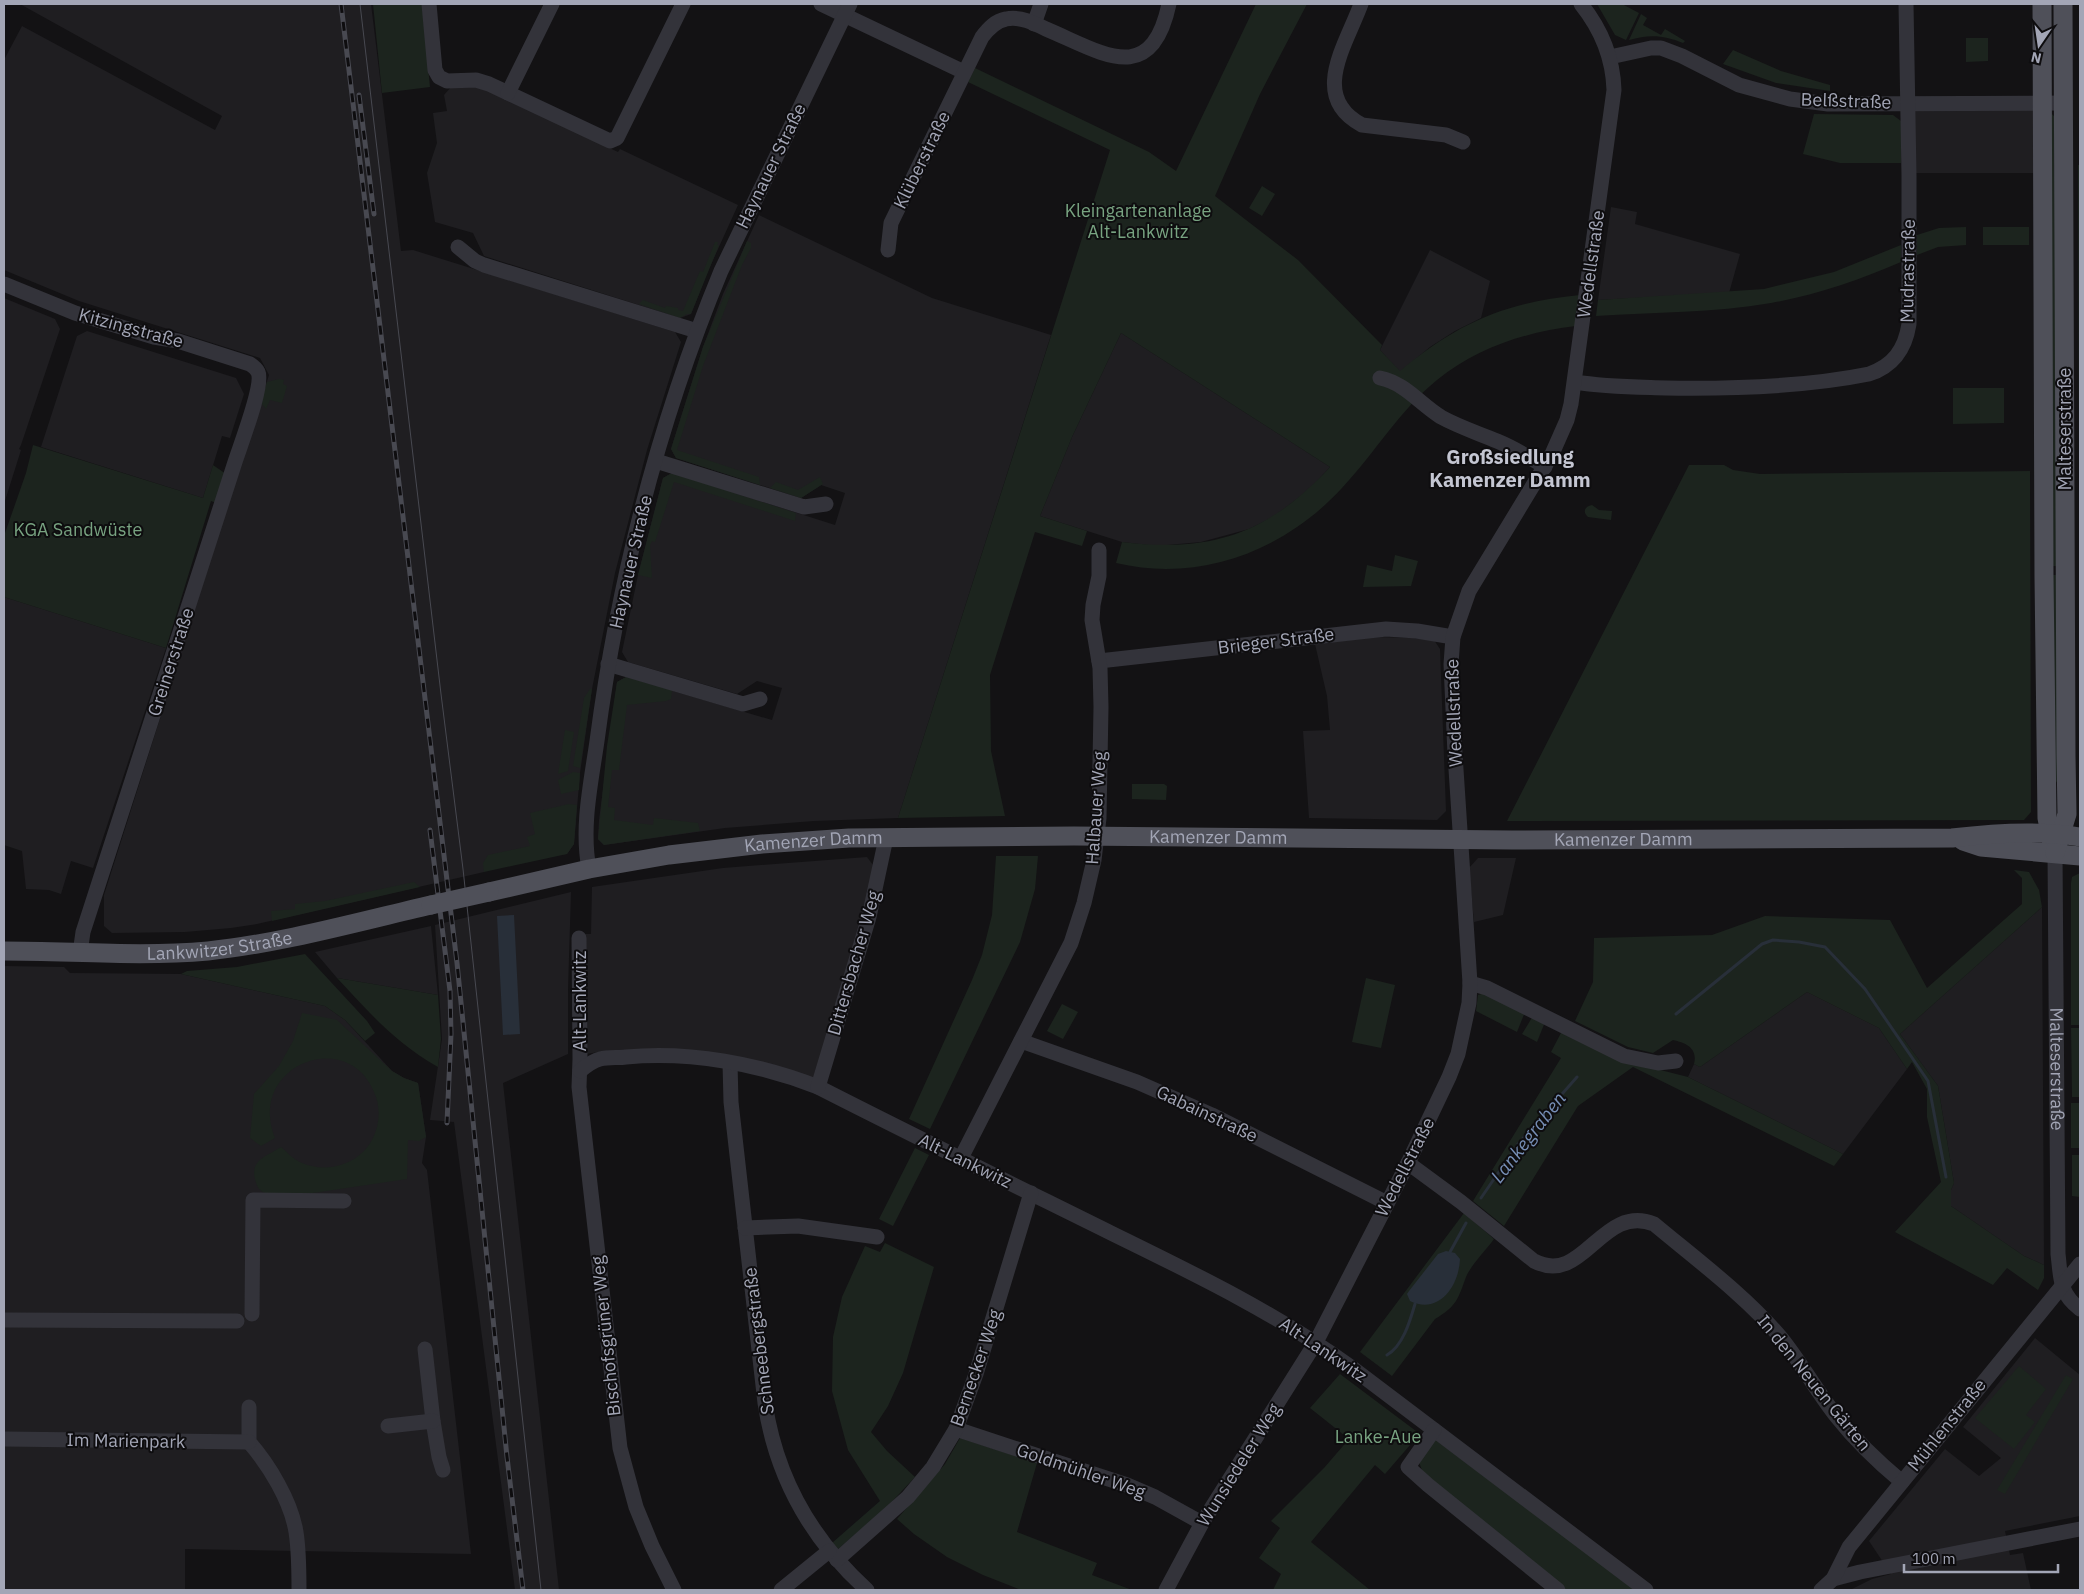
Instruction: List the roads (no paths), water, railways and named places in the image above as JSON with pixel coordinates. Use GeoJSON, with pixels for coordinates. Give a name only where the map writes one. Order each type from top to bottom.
{"type":"FeatureCollection","features":[{"type":"Feature","properties":{"kind":"main road","name":"Malteserstraße"},"geometry":{"type":"LineString","coordinates":[[2042,4],[2044,571],[2055,853]]}},
{"type":"Feature","properties":{"kind":"main road","name":"Malteserstraße"},"geometry":{"type":"LineString","coordinates":[[2055,833],[2067,814],[2063,4]]}},
{"type":"Feature","properties":{"kind":"main road"},"geometry":{"type":"LineString","coordinates":[[2044,571],[2065,570]]}},
{"type":"Feature","properties":{"kind":"main road","name":"Kamenzer Damm"},"geometry":{"type":"LineString","coordinates":[[489,892],[589,869],[669,855],[735,846],[804,840],[1097,836],[1460,840],[1952,838],[1983,834],[2055,833],[2080,838]]}},
{"type":"Feature","properties":{"kind":"main road","name":"Kamenzer Damm"},"geometry":{"type":"LineString","coordinates":[[1952,838],[1981,847],[2080,856]]}},
{"type":"Feature","properties":{"kind":"main road","name":"Lankwitzer Straße"},"geometry":{"type":"LineString","coordinates":[[4,951],[183,953],[244,946],[489,892]]}},
{"type":"Feature","properties":{"kind":"street"},"geometry":{"type":"LineString","coordinates":[[429,4],[435,70],[439,77],[447,81],[476,80],[508,93],[606,140],[614,141],[683,4]]}},
{"type":"Feature","properties":{"kind":"street"},"geometry":{"type":"LineString","coordinates":[[508,93],[552,4]]}},
{"type":"Feature","properties":{"kind":"street"},"geometry":{"type":"LineString","coordinates":[[821,4],[847,9],[964,72]]}},
{"type":"Feature","properties":{"kind":"street"},"geometry":{"type":"LineString","coordinates":[[1034,24],[1041,4]]}},
{"type":"Feature","properties":{"kind":"street","name":"Klüberstraße"},"geometry":{"type":"LineString","coordinates":[[888,250],[891,223],[982,37],[994,24],[1008,18],[1015,18],[1111,56],[1134,57],[1150,48],[1156,41],[1162,30],[1169,4]]}},
{"type":"Feature","properties":{"kind":"street"},"geometry":{"type":"LineString","coordinates":[[1361,4],[1335,70],[1335,97],[1343,111],[1351,119],[1362,125],[1446,136],[1463,142]]}},
{"type":"Feature","properties":{"kind":"street"},"geometry":{"type":"LineString","coordinates":[[1581,4],[1597,27],[1610,57]]}},
{"type":"Feature","properties":{"kind":"street","name":"Mudrastraße"},"geometry":{"type":"LineString","coordinates":[[1574,382],[1696,388],[1781,384],[1869,374],[1879,371],[1893,361],[1906,339],[1909,324],[1906,4]]}},
{"type":"Feature","properties":{"kind":"street","name":"Haynauer Straße"},"geometry":{"type":"LineString","coordinates":[[589,869],[585,850],[587,816],[608,664],[627,572],[676,390],[697,331],[733,243],[847,9]]}},
{"type":"Feature","properties":{"kind":"street","name":"Belßstraße"},"geometry":{"type":"LineString","coordinates":[[1610,57],[1651,48],[1661,48],[1739,84],[1790,99],[1828,104],[2064,104]]}},
{"type":"Feature","properties":{"kind":"street","name":"Wedellstraße"},"geometry":{"type":"LineString","coordinates":[[1316,1342],[1408,1164],[1458,1054],[1468,1009],[1470,983],[1451,664],[1453,637],[1469,591],[1552,454],[1567,420],[1613,106],[1614,73],[1610,57]]}},
{"type":"Feature","properties":{"kind":"street"},"geometry":{"type":"LineString","coordinates":[[458,247],[484,265],[697,331]]}},
{"type":"Feature","properties":{"kind":"street","name":"Kitzingstraße"},"geometry":{"type":"LineString","coordinates":[[4,284],[74,313],[154,337],[178,341],[250,364],[258,371]]}},
{"type":"Feature","properties":{"kind":"street","name":"Greinerstraße"},"geometry":{"type":"LineString","coordinates":[[80,953],[82,932],[148,736],[256,396],[259,378],[258,371]]}},
{"type":"Feature","properties":{"kind":"street"},"geometry":{"type":"LineString","coordinates":[[1380,378],[1392,381],[1402,387],[1429,409],[1452,423],[1509,446],[1545,466]]}},
{"type":"Feature","properties":{"kind":"street"},"geometry":{"type":"LineString","coordinates":[[656,460],[804,507],[826,504]]}},
{"type":"Feature","properties":{"kind":"street","name":"Halbauer Weg"},"geometry":{"type":"LineString","coordinates":[[961,1158],[1060,966],[1078,922],[1094,860],[1097,836],[1101,747],[1099,661],[1092,620],[1099,576],[1098,550]]}},
{"type":"Feature","properties":{"kind":"street","name":"Brieger Straße"},"geometry":{"type":"LineString","coordinates":[[1099,661],[1386,629],[1417,630],[1453,637]]}},
{"type":"Feature","properties":{"kind":"street"},"geometry":{"type":"LineString","coordinates":[[608,664],[743,704],[760,699]]}},
{"type":"Feature","properties":{"kind":"street","name":"Dittersbacher Weg"},"geometry":{"type":"LineString","coordinates":[[818,1087],[870,916],[886,838]]}},
{"type":"Feature","properties":{"kind":"street","name":"Malteserstraße"},"geometry":{"type":"LineString","coordinates":[[2055,853],[2058,1254],[2062,1285]]}},
{"type":"Feature","properties":{"kind":"street","name":"Alt-Lankwitz"},"geometry":{"type":"LineString","coordinates":[[579,938],[580,1071]]}},
{"type":"Feature","properties":{"kind":"street"},"geometry":{"type":"LineString","coordinates":[[1470,983],[1487,988],[1624,1056],[1658,1063],[1676,1061]]}},
{"type":"Feature","properties":{"kind":"street","name":"Gabainstraße"},"geometry":{"type":"LineString","coordinates":[[1021,1040],[1137,1082],[1203,1111],[1387,1203]]}},
{"type":"Feature","properties":{"kind":"street","name":"Alt-Lankwitz"},"geometry":{"type":"LineString","coordinates":[[580,1071],[599,1059],[640,1056],[687,1058],[730,1063],[770,1071],[818,1087],[1252,1304],[1316,1342],[1646,1590]]}},
{"type":"Feature","properties":{"kind":"street","name":"Schneebergstraße"},"geometry":{"type":"LineString","coordinates":[[730,1063],[731,1102],[769,1429],[782,1471],[796,1502],[810,1526],[833,1555],[867,1590]]}},
{"type":"Feature","properties":{"kind":"street","name":"Bischofsgrüner Weg"},"geometry":{"type":"LineString","coordinates":[[580,1071],[579,1087],[620,1448],[636,1507],[652,1546],[674,1590]]}},
{"type":"Feature","properties":{"kind":"street","name":"In den Neuen Gärten"},"geometry":{"type":"LineString","coordinates":[[1408,1164],[1461,1202],[1534,1261],[1546,1266],[1563,1265],[1573,1261],[1613,1227],[1624,1221],[1638,1220],[1654,1224],[1768,1324],[1800,1362],[1836,1416],[1864,1448],[1902,1482]]}},
{"type":"Feature","properties":{"kind":"street","name":"Bernecker Weg"},"geometry":{"type":"LineString","coordinates":[[782,1590],[833,1555],[908,1497],[933,1467],[956,1429],[978,1368],[1031,1193]]}},
{"type":"Feature","properties":{"kind":"street"},"geometry":{"type":"LineString","coordinates":[[252,1314],[253,1200],[344,1201]]}},
{"type":"Feature","properties":{"kind":"street"},"geometry":{"type":"LineString","coordinates":[[745,1228],[798,1226],[877,1237]]}},
{"type":"Feature","properties":{"kind":"street","name":"Mühlenstraße"},"geometry":{"type":"LineString","coordinates":[[1821,1590],[1832,1579],[1849,1547],[2080,1264]]}},
{"type":"Feature","properties":{"kind":"street"},"geometry":{"type":"LineString","coordinates":[[2062,1285],[2068,1300],[2080,1310]]}},
{"type":"Feature","properties":{"kind":"street"},"geometry":{"type":"LineString","coordinates":[[4,1320],[237,1321]]}},
{"type":"Feature","properties":{"kind":"street","name":"Wunsiedeler Weg"},"geometry":{"type":"LineString","coordinates":[[1166,1590],[1202,1523],[1316,1342]]}},
{"type":"Feature","properties":{"kind":"street"},"geometry":{"type":"LineString","coordinates":[[425,1349],[438,1457],[443,1470]]}},
{"type":"Feature","properties":{"kind":"street"},"geometry":{"type":"LineString","coordinates":[[249,1407],[248,1442],[264,1459],[290,1512],[296,1529],[299,1554],[299,1590]]}},
{"type":"Feature","properties":{"kind":"street"},"geometry":{"type":"LineString","coordinates":[[388,1426],[433,1421]]}},
{"type":"Feature","properties":{"kind":"street","name":"Goldmühler Weg"},"geometry":{"type":"LineString","coordinates":[[956,1429],[1124,1484],[1155,1497],[1202,1523]]}},
{"type":"Feature","properties":{"kind":"street"},"geometry":{"type":"LineString","coordinates":[[1434,1430],[1408,1467],[1558,1590]]}},
{"type":"Feature","properties":{"kind":"street","name":"Im Marienpark"},"geometry":{"type":"LineString","coordinates":[[4,1439],[248,1442]]}},
{"type":"Feature","properties":{"kind":"street"},"geometry":{"type":"LineString","coordinates":[[1832,1579],[2080,1529]]}},
{"type":"Feature","properties":{"kind":"waterway"},"geometry":{"type":"LineString","coordinates":[[1676,1014],[1762,944],[1773,940],[1825,947],[1865,989],[1928,1081],[1946,1177]]}},
{"type":"Feature","properties":{"kind":"waterway","name":"Lankegraben"},"geometry":{"type":"LineString","coordinates":[[1481,1198],[1518,1144],[1577,1077]]}},
{"type":"Feature","properties":{"kind":"waterway","name":"Lankegraben"},"geometry":{"type":"LineString","coordinates":[[1450,1252],[1466,1223]]}},
{"type":"Feature","properties":{"kind":"waterway","name":"Lankegraben"},"geometry":{"type":"LineString","coordinates":[[1387,1355],[1393,1351],[1402,1339],[1415,1304]]}},
{"type":"Feature","properties":{"kind":"tram line"},"geometry":{"type":"LineString","coordinates":[[360,4],[463,869],[541,1590]]}},
{"type":"Feature","properties":{"kind":"railway"},"geometry":{"type":"LineString","coordinates":[[341,4],[457,963],[507,1457],[523,1590]]}},
{"type":"Feature","properties":{"kind":"railway"},"geometry":{"type":"LineString","coordinates":[[359,95],[374,214]]}},
{"type":"Feature","properties":{"kind":"railway"},"geometry":{"type":"LineString","coordinates":[[430,830],[450,991],[451,1034],[447,1123]]}},
{"type":"Feature","properties":{"kind":"district","name":"Großsiedlung Kamenzer Damm"},"geometry":{"type":"Point","coordinates":[1510,468]}},
{"type":"Feature","properties":{"kind":"park label","name":"Kleingartenanlage Alt-Lankwitz"},"geometry":{"type":"Point","coordinates":[1138,221]}},
{"type":"Feature","properties":{"kind":"park label","name":"KGA Sandwüste"},"geometry":{"type":"Point","coordinates":[78,530]}},
{"type":"Feature","properties":{"kind":"park label","name":"Lanke-Aue"},"geometry":{"type":"Point","coordinates":[1378,1437]}}]}
